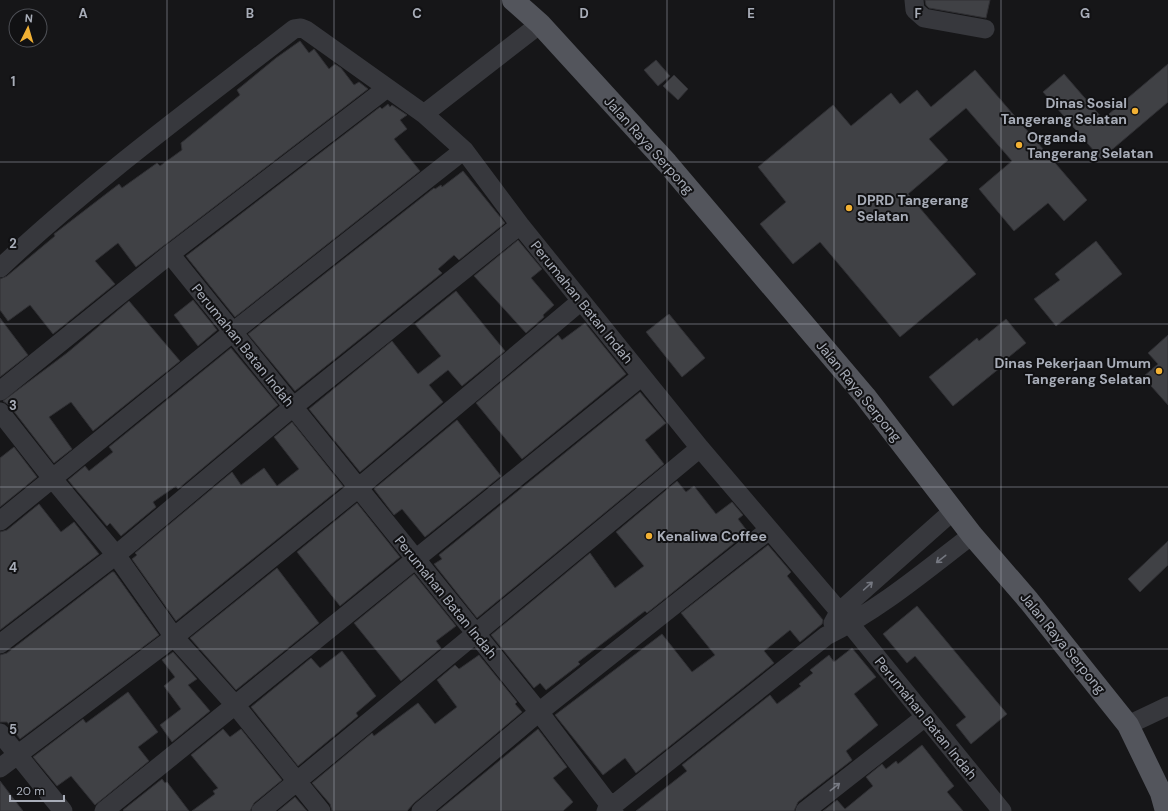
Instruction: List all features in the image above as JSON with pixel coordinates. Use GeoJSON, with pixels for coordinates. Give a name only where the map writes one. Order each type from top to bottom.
{"type":"FeatureCollection","features":[{"type":"Feature","properties":{"kind":"main road","name":"Jalan Raya Serpong"},"geometry":{"type":"LineString","coordinates":[[513,0],[540,24],[667,162],[865,396],[972,535],[1029,601],[1128,725],[1151,772],[1166,811]]}},
{"type":"Feature","properties":{"kind":"street"},"geometry":{"type":"LineString","coordinates":[[914,0],[915,10],[919,16],[985,29]]}},
{"type":"Feature","properties":{"kind":"street"},"geometry":{"type":"LineString","coordinates":[[424,114],[540,24]]}},
{"type":"Feature","properties":{"kind":"street","name":"Perumahan Batan Indah"},"geometry":{"type":"LineString","coordinates":[[0,268],[49,222],[294,29],[300,28],[306,30],[424,114],[464,150],[520,225],[700,448],[844,618],[1001,811]]}},
{"type":"Feature","properties":{"kind":"street"},"geometry":{"type":"LineString","coordinates":[[0,391],[170,254],[387,88]]}},
{"type":"Feature","properties":{"kind":"street"},"geometry":{"type":"LineString","coordinates":[[0,521],[233,332],[464,150]]}},
{"type":"Feature","properties":{"kind":"street"},"geometry":{"type":"LineString","coordinates":[[0,644],[116,554],[293,407],[520,225]]}},
{"type":"Feature","properties":{"kind":"street","name":"Perumahan Batan Indah"},"geometry":{"type":"LineString","coordinates":[[170,254],[357,489],[415,558],[539,712],[610,810]]}},
{"type":"Feature","properties":{"kind":"street"},"geometry":{"type":"LineString","coordinates":[[0,768],[174,637],[357,489],[581,301]]}},
{"type":"Feature","properties":{"kind":"street"},"geometry":{"type":"LineString","coordinates":[[104,811],[236,706],[415,558],[642,376]]}},
{"type":"Feature","properties":{"kind":"street"},"geometry":{"type":"LineString","coordinates":[[0,412],[52,478],[116,554],[174,637],[236,706],[321,811]]}},
{"type":"Feature","properties":{"kind":"street"},"geometry":{"type":"LineString","coordinates":[[261,811],[700,448]]}},
{"type":"Feature","properties":{"kind":"street"},"geometry":{"type":"LineString","coordinates":[[610,810],[826,636],[954,510]]}},
{"type":"Feature","properties":{"kind":"street"},"geometry":{"type":"LineString","coordinates":[[421,811],[539,712],[769,530]]}},
{"type":"Feature","properties":{"kind":"street"},"geometry":{"type":"LineString","coordinates":[[844,618],[897,593],[972,535]]}},
{"type":"Feature","properties":{"kind":"street"},"geometry":{"type":"LineString","coordinates":[[1128,725],[1168,706]]}},
{"type":"Feature","properties":{"kind":"street"},"geometry":{"type":"LineString","coordinates":[[805,811],[925,717]]}},
{"type":"Feature","properties":{"kind":"street"},"geometry":{"type":"LineString","coordinates":[[0,733],[63,811]]}},
{"type":"Feature","properties":{"kind":"building"},"geometry":{"type":"Polygon","coordinates":[[[925,0],[990,0],[986,18],[929,8],[926,5],[925,0]]]}},
{"type":"Feature","properties":{"kind":"building"},"geometry":{"type":"Polygon","coordinates":[[[300,41],[309,53],[314,49],[329,69],[335,64],[341,68],[354,85],[359,82],[368,89],[136,267],[118,243],[95,261],[115,284],[53,334],[30,305],[8,321],[0,310],[0,279],[7,276],[55,236],[54,234],[119,184],[122,188],[157,163],[160,166],[182,150],[181,143],[240,95],[237,90],[276,58],[300,41]]]}},
{"type":"Feature","properties":{"kind":"building"},"geometry":{"type":"Polygon","coordinates":[[[656,60],[670,76],[658,86],[644,70],[656,60]]]}},
{"type":"Feature","properties":{"kind":"building","name":"Dinas Sosial Tangerang Selatan"},"geometry":{"type":"Polygon","coordinates":[[[1168,64],[1168,102],[1101,159],[1043,92],[1064,74],[1103,119],[1168,64]]]}},
{"type":"Feature","properties":{"kind":"building","name":"DPRD Tangerang Selatan"},"geometry":{"type":"Polygon","coordinates":[[[975,70],[1087,200],[1064,221],[1048,203],[1014,231],[979,189],[1012,161],[966,108],[929,139],[948,160],[908,194],[976,274],[900,337],[820,242],[793,264],[760,224],[786,202],[758,167],[833,105],[851,126],[891,93],[900,104],[917,90],[931,107],[975,70]]]}},
{"type":"Feature","properties":{"kind":"building"},"geometry":{"type":"Polygon","coordinates":[[[674,75],[688,89],[678,100],[663,86],[674,75]]]}},
{"type":"Feature","properties":{"kind":"building"},"geometry":{"type":"Polygon","coordinates":[[[388,104],[390,107],[392,105],[407,115],[400,120],[407,129],[394,139],[420,171],[235,317],[186,256],[380,107],[382,109],[388,104]]]}},
{"type":"Feature","properties":{"kind":"building"},"geometry":{"type":"Polygon","coordinates":[[[463,171],[505,223],[459,260],[454,255],[438,269],[442,273],[295,391],[248,334],[434,188],[435,189],[441,185],[442,187],[463,171]]]}},
{"type":"Feature","properties":{"kind":"building"},"geometry":{"type":"Polygon","coordinates":[[[518,240],[542,269],[531,278],[554,305],[543,315],[544,317],[526,333],[474,276],[518,240]]]}},
{"type":"Feature","properties":{"kind":"building"},"geometry":{"type":"Polygon","coordinates":[[[1096,241],[1122,274],[1056,326],[1034,299],[1060,280],[1055,274],[1096,241]]]}},
{"type":"Feature","properties":{"kind":"building"},"geometry":{"type":"Polygon","coordinates":[[[456,291],[505,351],[462,386],[448,370],[429,385],[443,402],[360,472],[309,409],[392,341],[418,374],[441,356],[415,324],[456,291]]]}},
{"type":"Feature","properties":{"kind":"building"},"geometry":{"type":"Polygon","coordinates":[[[193,300],[217,330],[198,346],[174,315],[193,300]]]}},
{"type":"Feature","properties":{"kind":"building"},"geometry":{"type":"Polygon","coordinates":[[[129,301],[180,361],[93,431],[71,402],[49,417],[72,449],[54,463],[9,405],[3,401],[67,353],[129,301]]]}},
{"type":"Feature","properties":{"kind":"building"},"geometry":{"type":"Polygon","coordinates":[[[669,314],[705,358],[682,377],[646,332],[669,314]]]}},
{"type":"Feature","properties":{"kind":"building"},"geometry":{"type":"Polygon","coordinates":[[[0,318],[28,355],[0,377],[0,318]]]}},
{"type":"Feature","properties":{"kind":"building"},"geometry":{"type":"Polygon","coordinates":[[[1006,319],[1026,343],[999,365],[1001,367],[953,406],[929,377],[977,338],[979,341],[1006,319]]]}},
{"type":"Feature","properties":{"kind":"building"},"geometry":{"type":"Polygon","coordinates":[[[585,323],[626,374],[522,459],[476,403],[558,335],[562,340],[585,323]]]}},
{"type":"Feature","properties":{"kind":"building","name":"Dinas Pekerjaan Umum Tangerang Selatan"},"geometry":{"type":"Polygon","coordinates":[[[1168,335],[1168,405],[1143,377],[1158,364],[1148,353],[1168,335]]]}},
{"type":"Feature","properties":{"kind":"building"},"geometry":{"type":"Polygon","coordinates":[[[231,348],[278,405],[178,489],[176,486],[153,502],[156,507],[121,536],[110,523],[107,526],[68,480],[85,466],[89,471],[113,452],[109,447],[231,348]]]}},
{"type":"Feature","properties":{"kind":"building"},"geometry":{"type":"Polygon","coordinates":[[[640,392],[666,423],[645,440],[664,464],[477,618],[434,564],[442,559],[439,555],[640,392]]]}},
{"type":"Feature","properties":{"kind":"building"},"geometry":{"type":"Polygon","coordinates":[[[457,420],[501,476],[425,537],[402,509],[394,515],[374,489],[457,420]]]}},
{"type":"Feature","properties":{"kind":"building"},"geometry":{"type":"Polygon","coordinates":[[[292,422],[343,486],[176,621],[132,559],[137,555],[135,553],[232,472],[241,485],[264,468],[277,486],[299,469],[274,437],[292,422]]]}},
{"type":"Feature","properties":{"kind":"building"},"geometry":{"type":"Polygon","coordinates":[[[14,447],[37,477],[0,507],[0,458],[14,447]]]}},
{"type":"Feature","properties":{"kind":"building"},"geometry":{"type":"Polygon","coordinates":[[[677,481],[686,492],[694,486],[716,514],[732,502],[743,515],[738,519],[748,532],[647,613],[645,611],[578,662],[580,664],[546,690],[540,683],[534,688],[491,635],[590,553],[615,588],[644,566],[616,532],[677,481]]]}},
{"type":"Feature","properties":{"kind":"building"},"geometry":{"type":"Polygon","coordinates":[[[357,503],[400,557],[340,606],[297,552],[357,503]]]}},
{"type":"Feature","properties":{"kind":"building"},"geometry":{"type":"Polygon","coordinates":[[[39,504],[61,532],[74,522],[99,554],[0,630],[0,532],[7,530],[39,504]]]}},
{"type":"Feature","properties":{"kind":"building"},"geometry":{"type":"Polygon","coordinates":[[[1168,541],[1168,565],[1140,592],[1128,579],[1168,541]]]}},
{"type":"Feature","properties":{"kind":"building"},"geometry":{"type":"Polygon","coordinates":[[[768,545],[791,572],[787,576],[823,620],[822,624],[800,642],[790,630],[764,651],[774,663],[636,773],[625,758],[603,775],[555,715],[662,634],[692,672],[715,655],[681,613],[768,545]]]}},
{"type":"Feature","properties":{"kind":"building"},"geometry":{"type":"Polygon","coordinates":[[[277,568],[319,623],[236,690],[190,638],[277,568]]]}},
{"type":"Feature","properties":{"kind":"building"},"geometry":{"type":"Polygon","coordinates":[[[112,572],[114,572],[159,635],[20,739],[7,722],[0,722],[0,655],[7,653],[112,572]]]}},
{"type":"Feature","properties":{"kind":"building"},"geometry":{"type":"Polygon","coordinates":[[[414,574],[456,626],[436,641],[441,648],[401,681],[354,623],[414,574]]]}},
{"type":"Feature","properties":{"kind":"building"},"geometry":{"type":"Polygon","coordinates":[[[917,606],[1007,714],[971,744],[956,725],[966,717],[915,656],[907,663],[883,634],[917,606]]]}},
{"type":"Feature","properties":{"kind":"building"},"geometry":{"type":"Polygon","coordinates":[[[852,648],[876,677],[854,694],[878,725],[846,751],[852,760],[798,802],[794,811],[636,811],[687,771],[682,765],[770,695],[777,704],[801,686],[799,684],[813,673],[810,670],[829,655],[834,662],[852,648]]]}},
{"type":"Feature","properties":{"kind":"building"},"geometry":{"type":"Polygon","coordinates":[[[342,651],[376,696],[356,713],[358,716],[298,766],[251,707],[311,658],[320,668],[342,651]]]}},
{"type":"Feature","properties":{"kind":"building"},"geometry":{"type":"Polygon","coordinates":[[[173,652],[197,679],[188,685],[210,711],[172,742],[160,725],[181,709],[164,686],[175,677],[162,660],[173,652]]]}},
{"type":"Feature","properties":{"kind":"building"},"geometry":{"type":"Polygon","coordinates":[[[479,655],[517,702],[515,704],[522,712],[414,803],[407,811],[332,811],[330,804],[312,783],[372,733],[374,736],[418,703],[435,724],[457,707],[437,680],[455,665],[459,669],[479,655]]]}},
{"type":"Feature","properties":{"kind":"building"},"geometry":{"type":"Polygon","coordinates":[[[128,692],[158,732],[138,747],[149,761],[95,805],[71,776],[57,786],[33,757],[83,719],[86,723],[128,692]]]}},
{"type":"Feature","properties":{"kind":"building"},"geometry":{"type":"Polygon","coordinates":[[[223,729],[230,737],[241,729],[282,780],[254,803],[250,811],[192,811],[215,794],[213,791],[218,788],[191,755],[223,729]]]}},
{"type":"Feature","properties":{"kind":"building"},"geometry":{"type":"Polygon","coordinates":[[[538,729],[567,767],[553,778],[573,802],[563,811],[438,811],[538,729]]]}},
{"type":"Feature","properties":{"kind":"building"},"geometry":{"type":"Polygon","coordinates":[[[922,745],[954,786],[947,792],[963,811],[823,811],[837,800],[845,809],[873,786],[866,777],[882,764],[886,769],[896,761],[898,764],[922,745]]]}},
{"type":"Feature","properties":{"kind":"building"},"geometry":{"type":"Polygon","coordinates":[[[162,779],[165,783],[167,782],[189,811],[123,810],[162,779]]]}},
{"type":"Feature","properties":{"kind":"building"},"geometry":{"type":"Polygon","coordinates":[[[0,781],[23,811],[0,811],[0,781]]]}},
{"type":"Feature","properties":{"kind":"building"},"geometry":{"type":"Polygon","coordinates":[[[295,797],[307,811],[278,811],[295,797]]]}},
{"type":"Feature","properties":{"kind":"place","name":"Dinas Sosial Tangerang Selatan"},"geometry":{"type":"Point","coordinates":[1135,111]}},
{"type":"Feature","properties":{"kind":"place","name":"Organda Tangerang Selatan"},"geometry":{"type":"Point","coordinates":[1019,145]}},
{"type":"Feature","properties":{"kind":"place","name":"DPRD Tangerang Selatan"},"geometry":{"type":"Point","coordinates":[849,208]}},
{"type":"Feature","properties":{"kind":"place","name":"Dinas Pekerjaan Umum Tangerang Selatan"},"geometry":{"type":"Point","coordinates":[1159,371]}},
{"type":"Feature","properties":{"kind":"place","name":"Kenaliwa Coffee"},"geometry":{"type":"Point","coordinates":[649,536]}}]}
